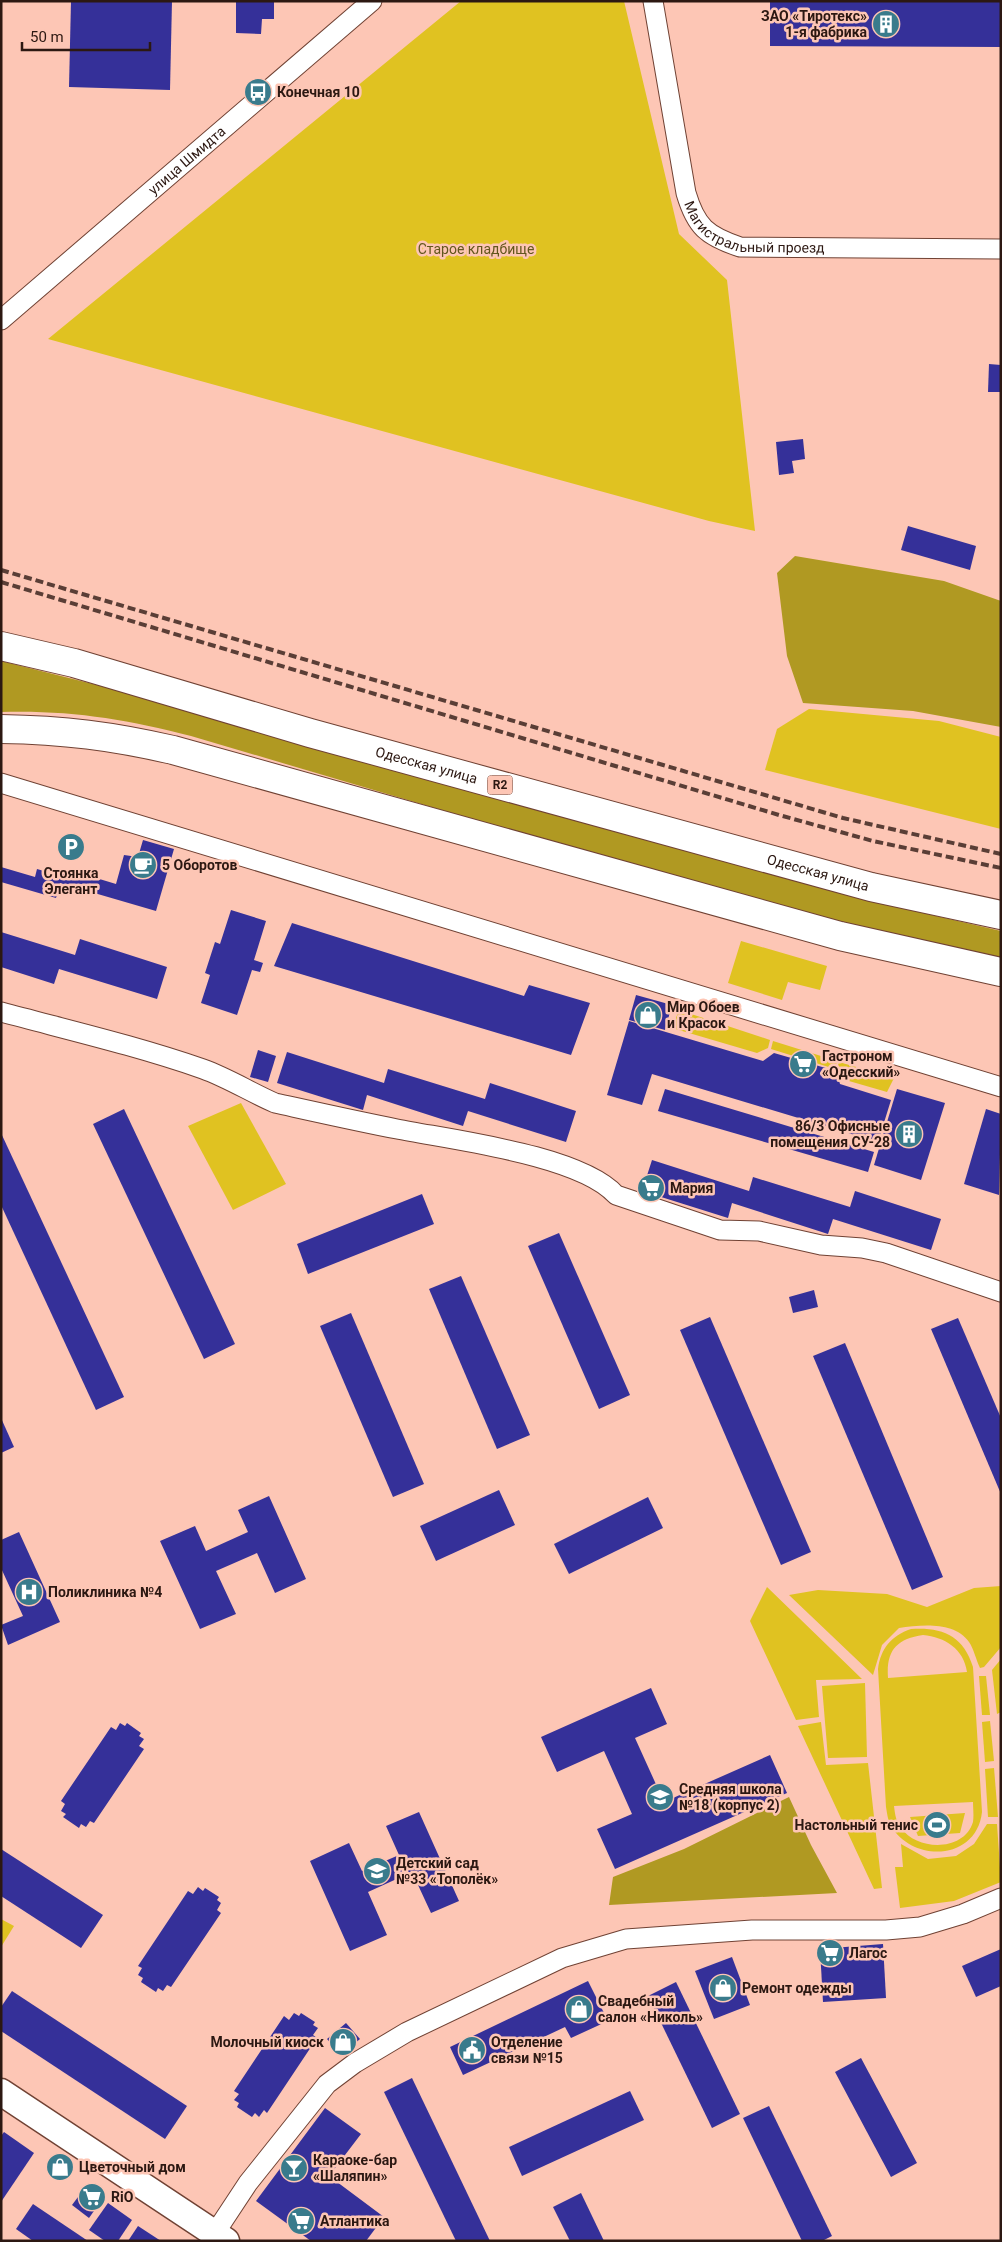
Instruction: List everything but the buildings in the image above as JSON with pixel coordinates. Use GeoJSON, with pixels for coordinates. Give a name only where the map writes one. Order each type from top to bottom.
{"type":"FeatureCollection","features":[{"type":"Feature","properties":{"kind":"main road","name":"Одесская улица"},"geometry":{"type":"LineString","coordinates":[[1,646],[74,663],[320,736],[871,887],[1001,916]]}},
{"type":"Feature","properties":{"kind":"main road"},"geometry":{"type":"LineString","coordinates":[[1,730],[64,730],[98,734],[174,750],[840,936],[1001,972]]}},
{"type":"Feature","properties":{"kind":"street","name":"улица Шмидта"},"geometry":{"type":"LineString","coordinates":[[1,320],[372,1]]}},
{"type":"Feature","properties":{"kind":"street","name":"Магистральный проезд"},"geometry":{"type":"LineString","coordinates":[[652,1],[686,194],[699,225],[711,235],[740,247],[1001,249]]}},
{"type":"Feature","properties":{"kind":"street"},"geometry":{"type":"LineString","coordinates":[[1,783],[1001,1087]]}},
{"type":"Feature","properties":{"kind":"street"},"geometry":{"type":"LineString","coordinates":[[1,1012],[204,1069],[236,1082],[251,1093],[275,1103],[476,1144],[560,1164],[588,1173],[604,1182],[616,1195],[720,1230],[759,1231],[821,1245],[862,1248],[886,1254],[1001,1292]]}},
{"type":"Feature","properties":{"kind":"street"},"geometry":{"type":"LineString","coordinates":[[1,2092],[221,2237],[248,2183],[327,2084],[354,2063],[407,2032],[562,1958],[626,1939],[752,1930],[886,1930],[920,1927],[963,1914],[1001,1898]]}},
{"type":"Feature","properties":{"kind":"green space","name":"Старое кладбище"},"geometry":{"type":"Polygon","coordinates":[[[461,1],[624,1],[679,234],[727,280],[755,531],[709,521],[48,339],[461,1]]]}},
{"type":"Feature","properties":{"kind":"green space"},"geometry":{"type":"Polygon","coordinates":[[[809,709],[939,721],[1001,737],[1001,829],[765,770],[777,729],[809,709]]]}},
{"type":"Feature","properties":{"kind":"green space"},"geometry":{"type":"Polygon","coordinates":[[[741,941],[827,966],[820,990],[788,982],[782,1000],[728,983],[741,941]]]}},
{"type":"Feature","properties":{"kind":"green space"},"geometry":{"type":"Polygon","coordinates":[[[679,1010],[770,1040],[768,1048],[757,1053],[672,1028],[679,1010]]]}},
{"type":"Feature","properties":{"kind":"green space"},"geometry":{"type":"Polygon","coordinates":[[[773,1041],[837,1061],[835,1069],[771,1049],[773,1041]]]}},
{"type":"Feature","properties":{"kind":"green space"},"geometry":{"type":"Polygon","coordinates":[[[839,1062],[894,1078],[887,1092],[842,1079],[837,1069],[839,1062]]]}},
{"type":"Feature","properties":{"kind":"green space"},"geometry":{"type":"Polygon","coordinates":[[[241,1103],[286,1184],[233,1210],[188,1126],[241,1103]]]}},
{"type":"Feature","properties":{"kind":"green space"},"geometry":{"type":"Polygon","coordinates":[[[1001,1586],[1001,1647],[984,1667],[980,1668],[971,1645],[963,1635],[937,1626],[917,1626],[899,1628],[882,1645],[873,1675],[789,1595],[818,1590],[887,1594],[927,1607],[974,1588],[1001,1586]]]}},
{"type":"Feature","properties":{"kind":"green space"},"geometry":{"type":"Polygon","coordinates":[[[767,1587],[862,1679],[816,1680],[819,1717],[796,1720],[750,1621],[767,1587]]]}},
{"type":"Feature","properties":{"kind":"green space"},"geometry":{"type":"Polygon","coordinates":[[[911,1629],[922,1629],[950,1635],[963,1647],[973,1667],[982,1812],[978,1828],[969,1840],[957,1848],[943,1851],[929,1851],[914,1847],[901,1838],[891,1826],[887,1814],[878,1669],[884,1649],[893,1639],[911,1629]],[[923,1635],[906,1640],[895,1648],[889,1660],[888,1678],[967,1672],[958,1651],[939,1638],[923,1635]],[[973,1802],[894,1806],[898,1823],[908,1836],[928,1844],[940,1845],[960,1839],[968,1832],[973,1822],[973,1802]]]}},
{"type":"Feature","properties":{"kind":"green space"},"geometry":{"type":"Polygon","coordinates":[[[1001,1659],[1001,1712],[997,1714],[992,1670],[1001,1659]]]}},
{"type":"Feature","properties":{"kind":"green space"},"geometry":{"type":"Polygon","coordinates":[[[979,1676],[986,1676],[990,1715],[982,1715],[979,1676]]]}},
{"type":"Feature","properties":{"kind":"green space"},"geometry":{"type":"Polygon","coordinates":[[[865,1683],[867,1757],[828,1758],[822,1686],[865,1683]]]}},
{"type":"Feature","properties":{"kind":"green space"},"geometry":{"type":"Polygon","coordinates":[[[990,1721],[994,1761],[985,1762],[982,1722],[990,1721]]]}},
{"type":"Feature","properties":{"kind":"green space"},"geometry":{"type":"Polygon","coordinates":[[[821,1722],[826,1765],[868,1763],[882,1888],[874,1889],[798,1726],[821,1722]]]}},
{"type":"Feature","properties":{"kind":"green space"},"geometry":{"type":"Polygon","coordinates":[[[994,1768],[998,1817],[988,1817],[985,1769],[994,1768]]]}},
{"type":"Feature","properties":{"kind":"green space","name":"Настольный тенис"},"geometry":{"type":"Polygon","coordinates":[[[965,1813],[960,1833],[918,1836],[910,1817],[965,1813]]]}},
{"type":"Feature","properties":{"kind":"green space"},"geometry":{"type":"Polygon","coordinates":[[[987,1824],[997,1824],[1001,1882],[954,1901],[900,1908],[895,1867],[903,1867],[901,1844],[928,1859],[956,1856],[974,1844],[987,1824]]]}},
{"type":"Feature","properties":{"kind":"green space"},"geometry":{"type":"Polygon","coordinates":[[[1,1919],[14,1926],[1,1947],[1,1919]]]}},
{"type":"Feature","properties":{"kind":"shaded area"},"geometry":{"type":"Polygon","coordinates":[[[795,556],[944,581],[1001,601],[1001,727],[913,711],[803,703],[787,656],[777,573],[795,556]]]}},
{"type":"Feature","properties":{"kind":"shaded area"},"geometry":{"type":"Polygon","coordinates":[[[1,661],[333,744],[584,821],[850,896],[1001,931],[1001,964],[709,889],[191,736],[120,720],[74,714],[1,712],[1,661]]]}},
{"type":"Feature","properties":{"kind":"shaded area"},"geometry":{"type":"Polygon","coordinates":[[[789,1797],[811,1845],[837,1893],[609,1905],[613,1877],[684,1849],[789,1797]]]}},
{"type":"Feature","properties":{"kind":"railway"},"geometry":{"type":"LineString","coordinates":[[1,570],[843,818],[1001,854]]}},
{"type":"Feature","properties":{"kind":"railway"},"geometry":{"type":"LineString","coordinates":[[1,582],[779,815],[873,841],[1001,868]]}},
{"type":"Feature","properties":{"kind":"place","name":"ЗАО «Тиротекс» 1-я фабрика"},"geometry":{"type":"Point","coordinates":[886,24]}},
{"type":"Feature","properties":{"kind":"place","name":"Конечная 10"},"geometry":{"type":"Point","coordinates":[258,92]}},
{"type":"Feature","properties":{"kind":"place","name":"Стоянка Элегант"},"geometry":{"type":"Point","coordinates":[71,847]}},
{"type":"Feature","properties":{"kind":"place","name":"5 Оборотов"},"geometry":{"type":"Point","coordinates":[143,865]}},
{"type":"Feature","properties":{"kind":"place","name":"Мир Обоев и Красок"},"geometry":{"type":"Point","coordinates":[648,1015]}},
{"type":"Feature","properties":{"kind":"place","name":"Гастроном «Одесский»"},"geometry":{"type":"Point","coordinates":[803,1064]}},
{"type":"Feature","properties":{"kind":"place","name":"86/3 Офисные помещения СУ-28"},"geometry":{"type":"Point","coordinates":[909,1134]}},
{"type":"Feature","properties":{"kind":"place","name":"Мария"},"geometry":{"type":"Point","coordinates":[651,1188]}},
{"type":"Feature","properties":{"kind":"place","name":"Поликлиника №4"},"geometry":{"type":"Point","coordinates":[29,1592]}},
{"type":"Feature","properties":{"kind":"place","name":"Средняя школа №18 (корпус 2)"},"geometry":{"type":"Point","coordinates":[660,1797]}},
{"type":"Feature","properties":{"kind":"place","name":"Настольный тенис"},"geometry":{"type":"Point","coordinates":[937,1825]}},
{"type":"Feature","properties":{"kind":"place","name":"Детский сад №33 «Тополёк»"},"geometry":{"type":"Point","coordinates":[377,1871]}},
{"type":"Feature","properties":{"kind":"place","name":"Лагос"},"geometry":{"type":"Point","coordinates":[830,1953]}},
{"type":"Feature","properties":{"kind":"place","name":"Ремонт одежды"},"geometry":{"type":"Point","coordinates":[723,1988]}},
{"type":"Feature","properties":{"kind":"place","name":"Свадебный салон «Николь»"},"geometry":{"type":"Point","coordinates":[579,2009]}},
{"type":"Feature","properties":{"kind":"place","name":"Молочный киоск"},"geometry":{"type":"Point","coordinates":[343,2042]}},
{"type":"Feature","properties":{"kind":"place","name":"Отделение связи №15"},"geometry":{"type":"Point","coordinates":[472,2050]}},
{"type":"Feature","properties":{"kind":"place","name":"Цветочный дом"},"geometry":{"type":"Point","coordinates":[60,2167]}},
{"type":"Feature","properties":{"kind":"place","name":"Караоке-бар «Шаляпин»"},"geometry":{"type":"Point","coordinates":[294,2168]}},
{"type":"Feature","properties":{"kind":"place","name":"RiO"},"geometry":{"type":"Point","coordinates":[92,2197]}},
{"type":"Feature","properties":{"kind":"place","name":"Атлантика"},"geometry":{"type":"Point","coordinates":[301,2221]}}]}
